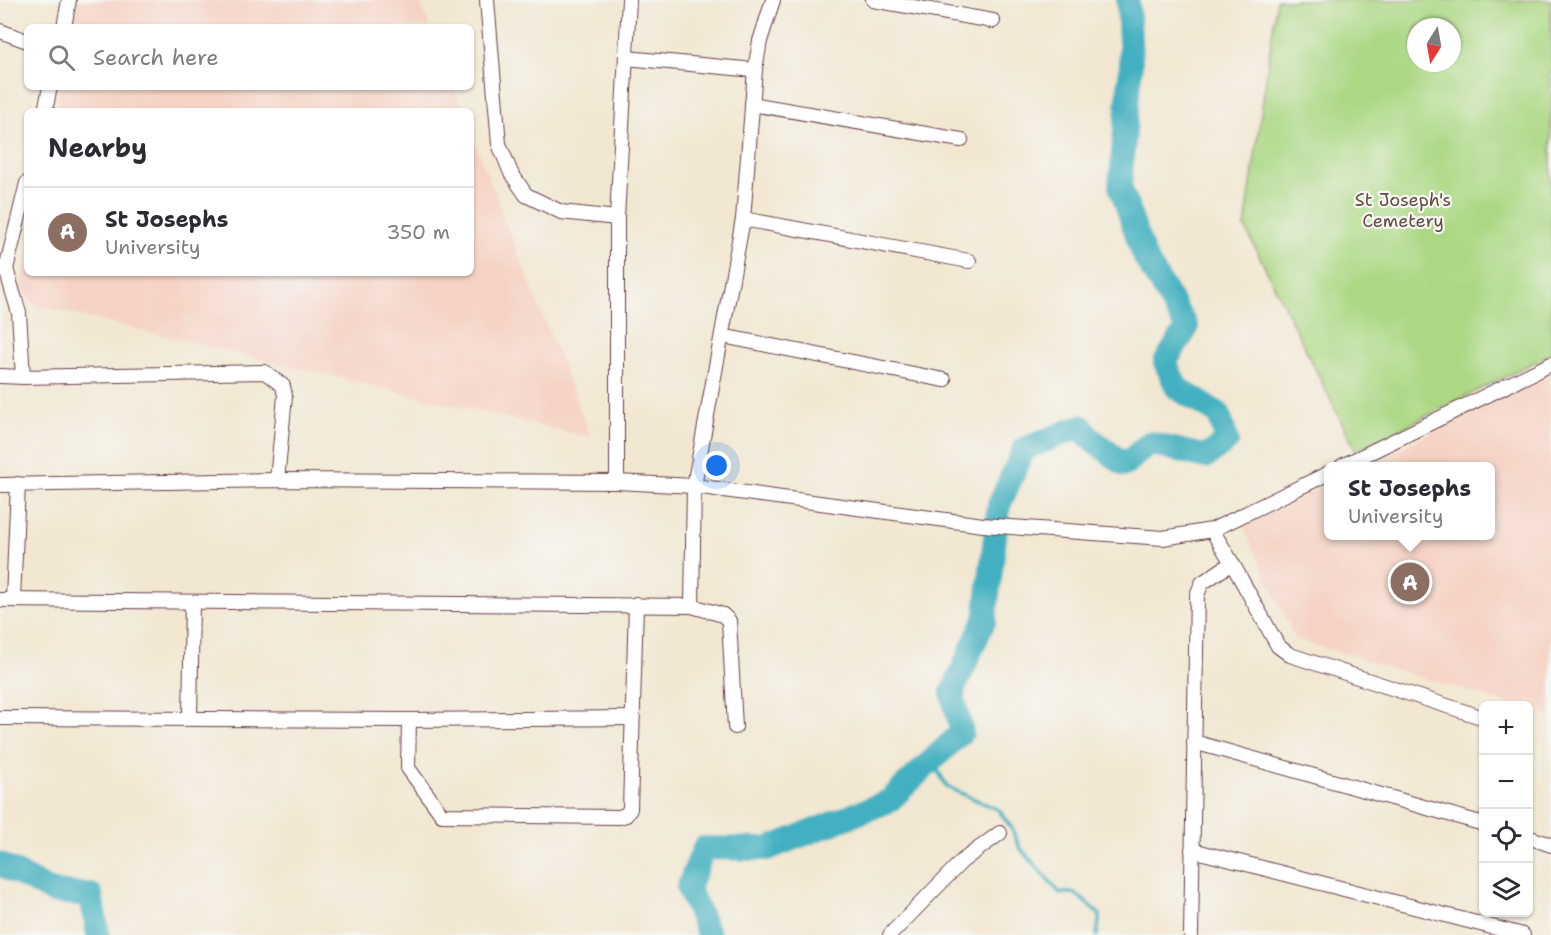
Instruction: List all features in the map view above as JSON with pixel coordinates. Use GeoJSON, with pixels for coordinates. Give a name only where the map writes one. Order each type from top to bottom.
{"type":"FeatureCollection","features":[{"type":"Feature","properties":{"kind":"street"},"geometry":{"type":"LineString","coordinates":[[65,24],[69,0]]}},
{"type":"Feature","properties":{"kind":"street"},"geometry":{"type":"LineString","coordinates":[[488,0],[499,144],[511,173],[526,195],[561,212],[616,218]]}},
{"type":"Feature","properties":{"kind":"street"},"geometry":{"type":"LineString","coordinates":[[617,482],[616,218],[629,0]]}},
{"type":"Feature","properties":{"kind":"street"},"geometry":{"type":"LineString","coordinates":[[692,606],[694,486],[743,219],[755,70],[760,41],[773,0]]}},
{"type":"Feature","properties":{"kind":"street"},"geometry":{"type":"LineString","coordinates":[[873,0],[993,21]]}},
{"type":"Feature","properties":{"kind":"street"},"geometry":{"type":"LineString","coordinates":[[0,31],[24,40]]}},
{"type":"Feature","properties":{"kind":"street"},"geometry":{"type":"LineString","coordinates":[[626,58],[755,70]]}},
{"type":"Feature","properties":{"kind":"street"},"geometry":{"type":"LineString","coordinates":[[46,108],[49,90]]}},
{"type":"Feature","properties":{"kind":"street"},"geometry":{"type":"LineString","coordinates":[[752,104],[961,140]]}},
{"type":"Feature","properties":{"kind":"street"},"geometry":{"type":"LineString","coordinates":[[23,376],[19,313],[3,268],[24,194]]}},
{"type":"Feature","properties":{"kind":"street"},"geometry":{"type":"LineString","coordinates":[[743,219],[969,261]]}},
{"type":"Feature","properties":{"kind":"street"},"geometry":{"type":"LineString","coordinates":[[722,336],[945,380]]}},
{"type":"Feature","properties":{"kind":"street"},"geometry":{"type":"LineString","coordinates":[[1350,462],[1551,364]]}},
{"type":"Feature","properties":{"kind":"street"},"geometry":{"type":"LineString","coordinates":[[0,376],[266,372],[283,386],[285,396],[277,480]]}},
{"type":"Feature","properties":{"kind":"street"},"geometry":{"type":"LineString","coordinates":[[0,484],[277,480],[617,482],[694,486],[983,525],[1016,525],[1163,538],[1212,530],[1324,475]]}},
{"type":"Feature","properties":{"kind":"street"},"geometry":{"type":"LineString","coordinates":[[18,484],[7,600],[192,604],[692,606],[723,615],[729,621],[735,727]]}},
{"type":"Feature","properties":{"kind":"street"},"geometry":{"type":"LineString","coordinates":[[1212,530],[1278,646],[1290,655],[1479,716]]}},
{"type":"Feature","properties":{"kind":"street"},"geometry":{"type":"LineString","coordinates":[[1191,935],[1197,596],[1202,583],[1232,563]]}},
{"type":"Feature","properties":{"kind":"street"},"geometry":{"type":"LineString","coordinates":[[190,717],[192,604]]}},
{"type":"Feature","properties":{"kind":"street"},"geometry":{"type":"LineString","coordinates":[[409,720],[408,768],[442,815],[619,818],[626,815],[630,808],[636,604]]}},
{"type":"Feature","properties":{"kind":"street"},"geometry":{"type":"LineString","coordinates":[[0,718],[190,717],[409,720],[632,718]]}},
{"type":"Feature","properties":{"kind":"street"},"geometry":{"type":"LineString","coordinates":[[1194,742],[1479,823]]}},
{"type":"Feature","properties":{"kind":"street"},"geometry":{"type":"LineString","coordinates":[[890,935],[962,861],[1000,833]]}},
{"type":"Feature","properties":{"kind":"street"},"geometry":{"type":"LineString","coordinates":[[1533,839],[1551,845]]}},
{"type":"Feature","properties":{"kind":"street"},"geometry":{"type":"LineString","coordinates":[[1192,850],[1523,935]]}},
{"type":"Feature","properties":{"kind":"shaded area"},"geometry":{"type":"Polygon","coordinates":[[[78,0],[419,0],[429,24],[73,24],[78,0]]]}},
{"type":"Feature","properties":{"kind":"shaded area"},"geometry":{"type":"Polygon","coordinates":[[[59,90],[454,90],[462,108],[56,108],[59,90]]]}},
{"type":"Feature","properties":{"kind":"shaded area"},"geometry":{"type":"Polygon","coordinates":[[[474,141],[591,438],[35,305],[20,288],[24,267],[24,276],[474,276],[474,141]]]}},
{"type":"Feature","properties":{"kind":"shaded area"},"geometry":{"type":"Polygon","coordinates":[[[1551,375],[1551,717],[1533,711],[1533,701],[1499,701],[1295,639],[1243,526],[1324,486],[1324,540],[1495,540],[1495,462],[1372,462],[1551,375]]]}},
{"type":"Feature","properties":{"kind":"green space","name":"St Joseph's Cemetery"},"geometry":{"type":"Polygon","coordinates":[[[1277,0],[1551,0],[1551,354],[1356,451],[1245,227],[1277,0]]]}},
{"type":"Feature","properties":{"kind":"waterway"},"geometry":{"type":"LineString","coordinates":[[709,935],[688,888],[704,848],[767,849],[889,801],[962,732],[952,693],[985,619],[999,505],[1024,449],[1082,426],[1089,437],[1125,465],[1149,443],[1206,457],[1227,441],[1219,414],[1177,388],[1165,362],[1187,328],[1144,256],[1120,186],[1131,64],[1128,0]]}},
{"type":"Feature","properties":{"kind":"waterway"},"geometry":{"type":"LineString","coordinates":[[932,760],[947,787],[999,810],[1012,829],[1020,848],[1060,893],[1075,893],[1100,915],[1097,935]]}},
{"type":"Feature","properties":{"kind":"waterway"},"geometry":{"type":"LineString","coordinates":[[0,864],[53,892],[91,895],[98,935]]}},
{"type":"Feature","properties":{"kind":"place","name":"St Josephs"},"geometry":{"type":"Point","coordinates":[1410,582]}}]}
